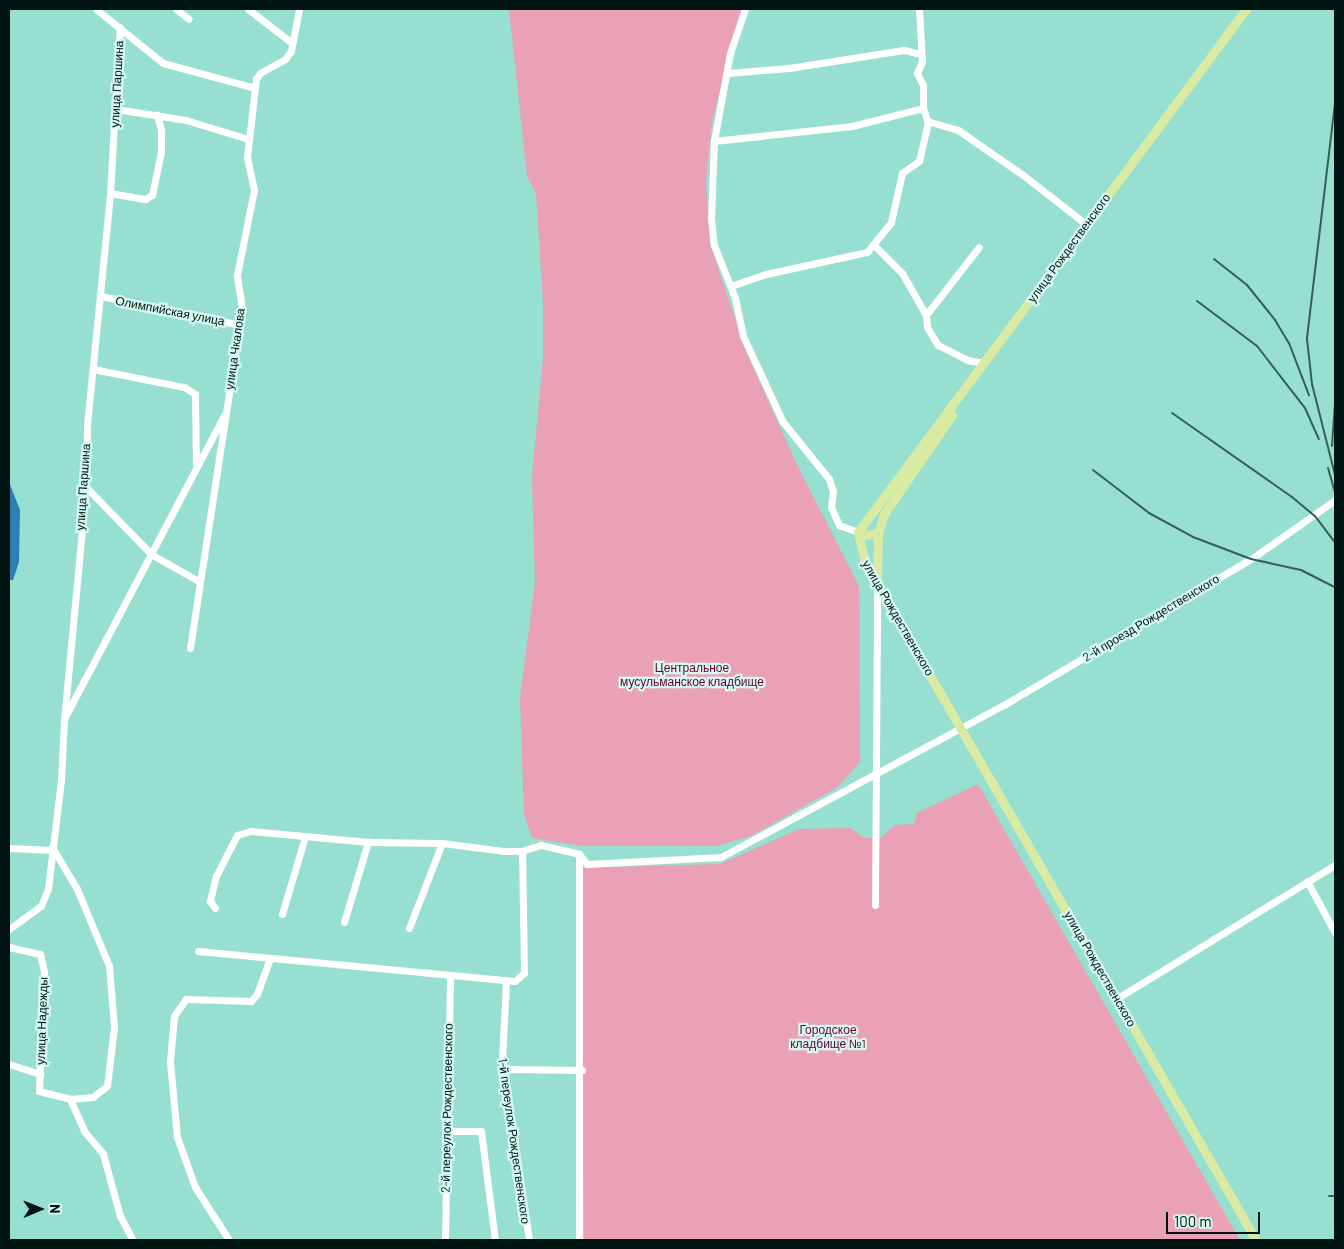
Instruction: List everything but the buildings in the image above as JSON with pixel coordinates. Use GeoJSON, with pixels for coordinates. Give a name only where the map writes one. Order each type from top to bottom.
{"type":"FeatureCollection","features":[{"type":"Feature","properties":{"kind":"main road","name":"улица Рождественского"},"geometry":{"type":"LineString","coordinates":[[1246,9],[1002,340],[865,518],[858,532],[865,563],[1256,1240]]}},
{"type":"Feature","properties":{"kind":"main road"},"geometry":{"type":"LineString","coordinates":[[858,532],[867,535],[879,529],[1002,340]]}},
{"type":"Feature","properties":{"kind":"main road"},"geometry":{"type":"LineString","coordinates":[[865,518],[878,520],[877,581]]}},
{"type":"Feature","properties":{"kind":"street"},"geometry":{"type":"LineString","coordinates":[[176,9],[189,19]]}},
{"type":"Feature","properties":{"kind":"street"},"geometry":{"type":"LineString","coordinates":[[248,9],[292,43]]}},
{"type":"Feature","properties":{"kind":"street","name":"улица Чкалова"},"geometry":{"type":"LineString","coordinates":[[190,648],[242,308],[237,275],[254,190],[246,157],[255,88],[260,73],[285,59],[292,43],[299,9]]}},
{"type":"Feature","properties":{"kind":"street"},"geometry":{"type":"LineString","coordinates":[[745,9],[730,53],[728,73],[714,141],[711,218],[714,246],[731,286],[743,336],[783,422],[829,479],[833,491],[831,508],[839,525],[858,532]]}},
{"type":"Feature","properties":{"kind":"street"},"geometry":{"type":"LineString","coordinates":[[731,286],[766,274],[867,252],[891,222],[902,173],[919,160],[927,121],[923,108],[923,85],[917,74],[922,62],[923,35],[919,9]]}},
{"type":"Feature","properties":{"kind":"street"},"geometry":{"type":"LineString","coordinates":[[100,10],[163,63],[255,88]]}},
{"type":"Feature","properties":{"kind":"street","name":"улица Паршина"},"geometry":{"type":"LineString","coordinates":[[9,930],[41,906],[48,889],[61,780],[64,720],[86,487],[93,369],[110,193],[120,28]]}},
{"type":"Feature","properties":{"kind":"street"},"geometry":{"type":"LineString","coordinates":[[728,73],[806,66],[904,50],[921,54]]}},
{"type":"Feature","properties":{"kind":"street"},"geometry":{"type":"LineString","coordinates":[[714,141],[852,126],[923,108]]}},
{"type":"Feature","properties":{"kind":"street"},"geometry":{"type":"LineString","coordinates":[[116,109],[157,115],[248,139]]}},
{"type":"Feature","properties":{"kind":"street"},"geometry":{"type":"LineString","coordinates":[[110,193],[145,198],[152,195],[161,152],[161,130],[157,115]]}},
{"type":"Feature","properties":{"kind":"street"},"geometry":{"type":"LineString","coordinates":[[927,121],[958,130],[1086,224]]}},
{"type":"Feature","properties":{"kind":"street"},"geometry":{"type":"LineString","coordinates":[[873,244],[902,273],[926,315],[927,327],[938,345],[967,360],[984,363]]}},
{"type":"Feature","properties":{"kind":"street"},"geometry":{"type":"LineString","coordinates":[[926,315],[979,247]]}},
{"type":"Feature","properties":{"kind":"street","name":"Олимпийская улица"},"geometry":{"type":"LineString","coordinates":[[101,296],[240,325]]}},
{"type":"Feature","properties":{"kind":"street"},"geometry":{"type":"LineString","coordinates":[[93,369],[184,387],[195,394],[196,468]]}},
{"type":"Feature","properties":{"kind":"street"},"geometry":{"type":"LineString","coordinates":[[64,720],[227,410]]}},
{"type":"Feature","properties":{"kind":"street"},"geometry":{"type":"LineString","coordinates":[[86,487],[151,554],[200,582]]}},
{"type":"Feature","properties":{"kind":"street","name":"2-й проезд Рождественского"},"geometry":{"type":"LineString","coordinates":[[579,854],[587,864],[721,857],[961,728],[1251,558],[1335,500]]}},
{"type":"Feature","properties":{"kind":"street"},"geometry":{"type":"LineString","coordinates":[[875,905],[874,774],[877,581]]}},
{"type":"Feature","properties":{"kind":"street"},"geometry":{"type":"LineString","coordinates":[[215,908],[210,901],[211,890],[237,834],[251,831],[368,842],[442,843],[522,851],[541,845],[579,854],[582,1070],[580,1240]]}},
{"type":"Feature","properties":{"kind":"street"},"geometry":{"type":"LineString","coordinates":[[282,914],[305,837]]}},
{"type":"Feature","properties":{"kind":"street"},"geometry":{"type":"LineString","coordinates":[[344,922],[368,842]]}},
{"type":"Feature","properties":{"kind":"street"},"geometry":{"type":"LineString","coordinates":[[409,928],[442,843]]}},
{"type":"Feature","properties":{"kind":"street"},"geometry":{"type":"LineString","coordinates":[[9,848],[52,849],[77,889],[109,966],[114,1027],[107,1086],[94,1096],[70,1099],[84,1130],[103,1154],[123,1222],[133,1240]]}},
{"type":"Feature","properties":{"kind":"street"},"geometry":{"type":"LineString","coordinates":[[198,952],[506,982],[515,981],[524,973],[522,851]]}},
{"type":"Feature","properties":{"kind":"street"},"geometry":{"type":"LineString","coordinates":[[1116,999],[1306,881],[1335,866]]}},
{"type":"Feature","properties":{"kind":"street"},"geometry":{"type":"LineString","coordinates":[[1306,881],[1335,933]]}},
{"type":"Feature","properties":{"kind":"street","name":"улица Надежды"},"geometry":{"type":"LineString","coordinates":[[9,947],[40,954],[44,971],[39,1090],[70,1099]]}},
{"type":"Feature","properties":{"kind":"street"},"geometry":{"type":"LineString","coordinates":[[229,1240],[196,1187],[177,1137],[170,1061],[174,1016],[186,999],[250,1001],[257,994],[270,958]]}},
{"type":"Feature","properties":{"kind":"street","name":"2-й переулок Рождественского"},"geometry":{"type":"LineString","coordinates":[[445,1240],[450,976]]}},
{"type":"Feature","properties":{"kind":"street","name":"1-й переулок Рождественского"},"geometry":{"type":"LineString","coordinates":[[506,982],[500,1037],[502,1068],[529,1240]]}},
{"type":"Feature","properties":{"kind":"street"},"geometry":{"type":"LineString","coordinates":[[9,1064],[40,1074]]}},
{"type":"Feature","properties":{"kind":"street"},"geometry":{"type":"LineString","coordinates":[[502,1068],[582,1070]]}},
{"type":"Feature","properties":{"kind":"street"},"geometry":{"type":"LineString","coordinates":[[447,1131],[481,1131],[495,1240]]}},
{"type":"Feature","properties":{"kind":"green space","name":"Центральное мусульманское кладбище"},"geometry":{"type":"Polygon","coordinates":[[[509,9],[741,9],[712,121],[706,182],[710,244],[747,354],[799,469],[859,586],[860,762],[838,787],[751,836],[717,846],[582,846],[532,838],[524,814],[520,698],[535,582],[532,477],[543,358],[543,301],[536,194],[527,176],[509,9]]]}},
{"type":"Feature","properties":{"kind":"green space","name":"Городское кладбище №1"},"geometry":{"type":"Polygon","coordinates":[[[978,784],[1240,1240],[584,1240],[582,868],[720,864],[799,829],[850,828],[864,838],[881,838],[894,825],[914,824],[917,813],[978,784]]]}},
{"type":"Feature","properties":{"kind":"water"},"geometry":{"type":"Polygon","coordinates":[[[9,482],[20,510],[19,562],[13,580],[9,580],[9,482]]]}},
{"type":"Feature","properties":{"kind":"railway"},"geometry":{"type":"LineString","coordinates":[[1335,103],[1307,339],[1312,384],[1335,475]]}},
{"type":"Feature","properties":{"kind":"railway"},"geometry":{"type":"LineString","coordinates":[[1214,259],[1247,285],[1275,320],[1289,343],[1309,395]]}},
{"type":"Feature","properties":{"kind":"railway"},"geometry":{"type":"LineString","coordinates":[[1197,301],[1257,346],[1305,408],[1319,439]]}},
{"type":"Feature","properties":{"kind":"railway"},"geometry":{"type":"LineString","coordinates":[[1332,446],[1335,407]]}},
{"type":"Feature","properties":{"kind":"railway"},"geometry":{"type":"LineString","coordinates":[[1172,413],[1292,497],[1315,516],[1335,543]]}},
{"type":"Feature","properties":{"kind":"railway"},"geometry":{"type":"LineString","coordinates":[[1328,468],[1335,492]]}},
{"type":"Feature","properties":{"kind":"railway"},"geometry":{"type":"LineString","coordinates":[[1093,470],[1149,513],[1193,537],[1251,559],[1301,570],[1335,587]]}},
{"type":"Feature","properties":{"kind":"railway"},"geometry":{"type":"LineString","coordinates":[[1329,1196],[1335,1196]]}}]}
